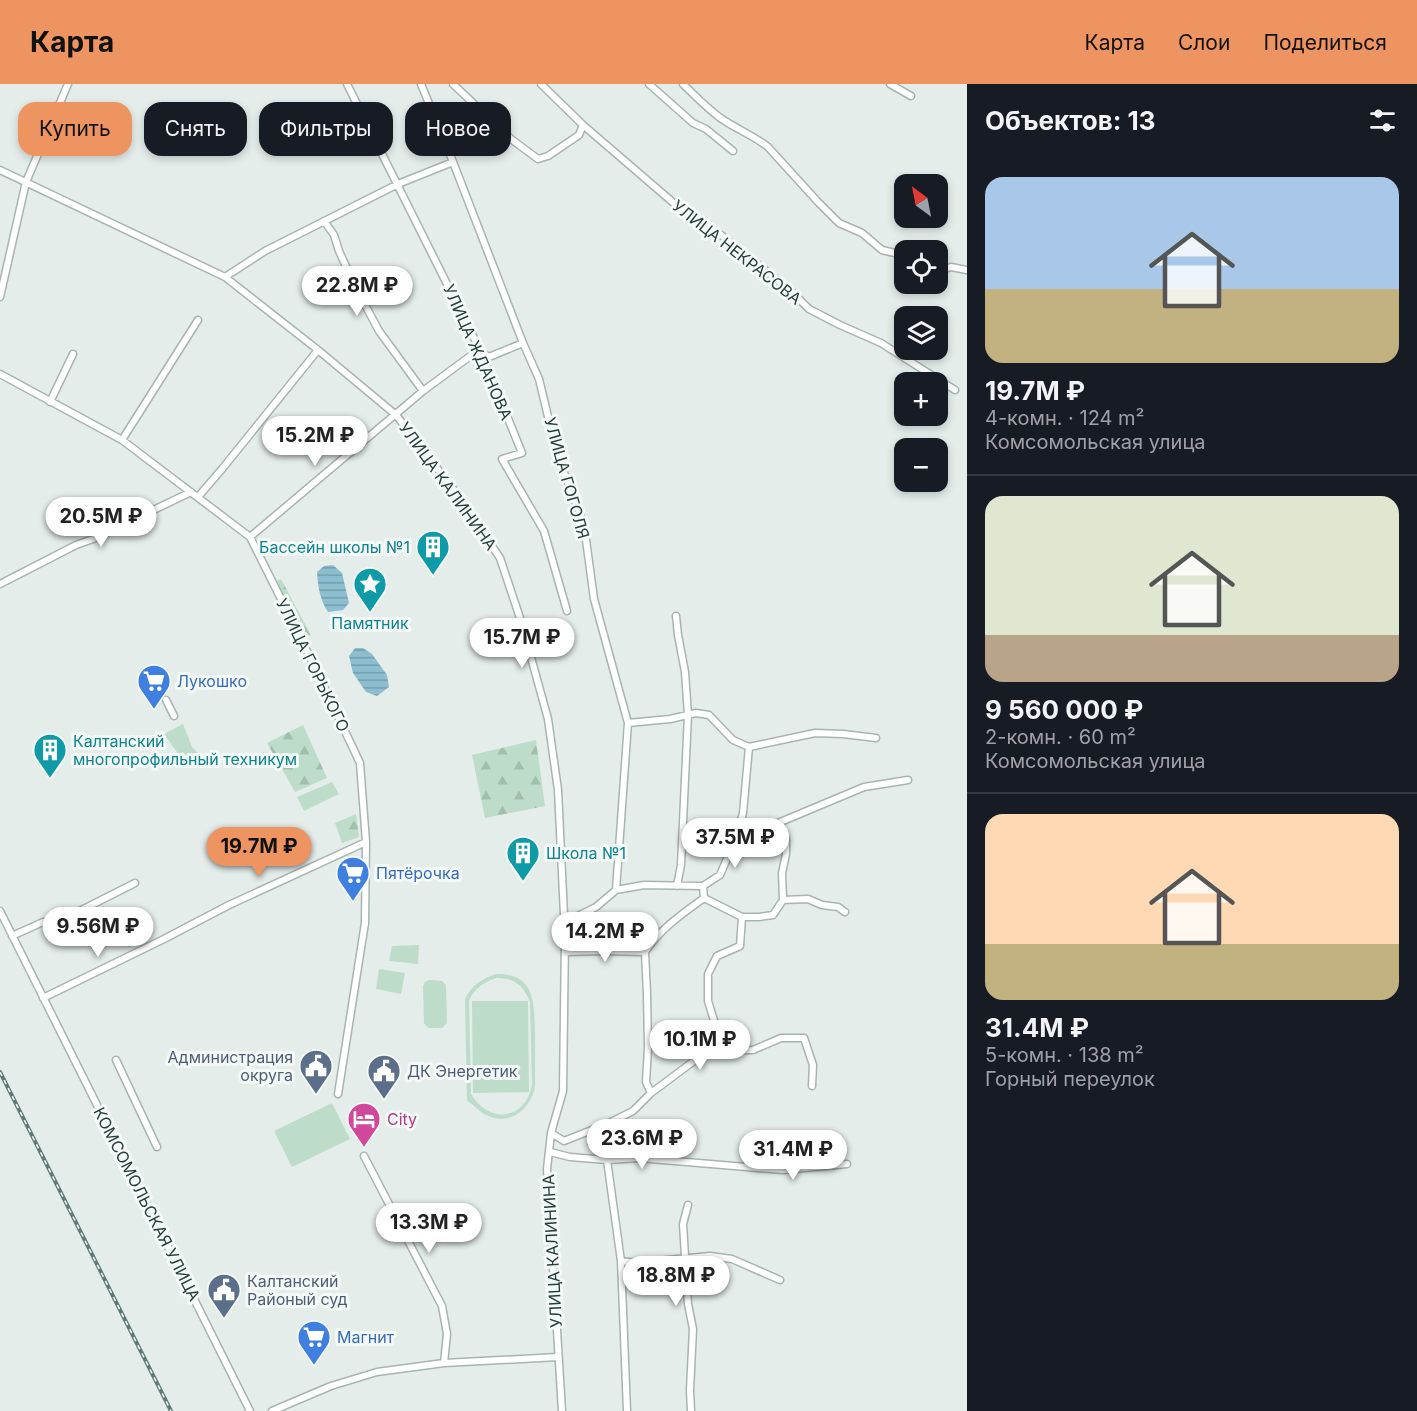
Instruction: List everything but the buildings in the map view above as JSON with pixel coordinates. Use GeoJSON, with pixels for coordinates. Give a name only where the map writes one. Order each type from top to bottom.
{"type":"FeatureCollection","features":[{"type":"Feature","properties":{"kind":"street"},"geometry":{"type":"LineString","coordinates":[[0,297],[26,182],[68,84]]}},
{"type":"Feature","properties":{"kind":"street","name":"УЛИЦА ЖДАНОВА"},"geometry":{"type":"LineString","coordinates":[[347,84],[481,352],[522,453],[502,459],[544,531],[567,611]]}},
{"type":"Feature","properties":{"kind":"street","name":"УЛИЦА ГОГОЛЯ"},"geometry":{"type":"LineString","coordinates":[[421,84],[523,342],[540,379],[557,454],[584,525],[594,599],[628,723],[616,890]]}},
{"type":"Feature","properties":{"kind":"street"},"geometry":{"type":"LineString","coordinates":[[453,84],[511,139],[538,159],[548,156],[579,135],[582,125]]}},
{"type":"Feature","properties":{"kind":"street","name":"УЛИЦА НЕКРАСОВА"},"geometry":{"type":"LineString","coordinates":[[541,84],[582,125],[676,205],[742,252],[790,290],[809,309],[881,343],[955,390]]}},
{"type":"Feature","properties":{"kind":"street"},"geometry":{"type":"LineString","coordinates":[[649,84],[693,123],[706,129],[733,151]]}},
{"type":"Feature","properties":{"kind":"street"},"geometry":{"type":"LineString","coordinates":[[683,84],[719,117],[762,141],[839,223],[862,233],[882,250],[894,253]]}},
{"type":"Feature","properties":{"kind":"street"},"geometry":{"type":"LineString","coordinates":[[890,84],[911,96]]}},
{"type":"Feature","properties":{"kind":"street"},"geometry":{"type":"LineString","coordinates":[[225,277],[265,251],[324,221],[398,184],[453,162]]}},
{"type":"Feature","properties":{"kind":"street","name":"УЛИЦА КАЛИНИНА"},"geometry":{"type":"LineString","coordinates":[[0,170],[225,277],[396,415],[454,490],[500,558],[549,719],[558,790],[565,952],[563,1091],[551,1133],[547,1169],[562,1411]]}},
{"type":"Feature","properties":{"kind":"street"},"geometry":{"type":"LineString","coordinates":[[324,221],[334,235],[354,284],[379,331],[423,392]]}},
{"type":"Feature","properties":{"kind":"street"},"geometry":{"type":"LineString","coordinates":[[948,268],[967,270]]}},
{"type":"Feature","properties":{"kind":"street"},"geometry":{"type":"LineString","coordinates":[[122,440],[198,320]]}},
{"type":"Feature","properties":{"kind":"street"},"geometry":{"type":"LineString","coordinates":[[250,537],[423,392],[473,354],[481,352],[489,357],[523,342]]}},
{"type":"Feature","properties":{"kind":"street"},"geometry":{"type":"LineString","coordinates":[[198,497],[318,350]]}},
{"type":"Feature","properties":{"kind":"street"},"geometry":{"type":"LineString","coordinates":[[50,402],[74,354]]}},
{"type":"Feature","properties":{"kind":"street","name":"УЛИЦА ГОРЬКОГО"},"geometry":{"type":"LineString","coordinates":[[0,374],[122,440],[250,537],[360,763],[366,842],[365,923],[338,1094]]}},
{"type":"Feature","properties":{"kind":"street"},"geometry":{"type":"LineString","coordinates":[[0,584],[76,545],[191,492]]}},
{"type":"Feature","properties":{"kind":"street"},"geometry":{"type":"LineString","coordinates":[[676,616],[685,672],[688,715],[681,865],[677,886]]}},
{"type":"Feature","properties":{"kind":"street"},"geometry":{"type":"LineString","coordinates":[[166,700],[174,716]]}},
{"type":"Feature","properties":{"kind":"street"},"geometry":{"type":"LineString","coordinates":[[628,723],[670,719],[696,713],[709,715],[733,740],[749,747],[815,733],[876,738]]}},
{"type":"Feature","properties":{"kind":"street"},"geometry":{"type":"LineString","coordinates":[[564,921],[596,907],[616,890],[644,885],[703,886],[720,874],[737,835],[743,813],[749,747]]}},
{"type":"Feature","properties":{"kind":"street"},"geometry":{"type":"LineString","coordinates":[[737,835],[778,824],[864,787],[908,780]]}},
{"type":"Feature","properties":{"kind":"street"},"geometry":{"type":"LineString","coordinates":[[704,898],[742,917],[773,915],[783,900],[782,873],[786,854],[786,839],[778,824]]}},
{"type":"Feature","properties":{"kind":"street"},"geometry":{"type":"LineString","coordinates":[[43,998],[229,905],[366,842]]}},
{"type":"Feature","properties":{"kind":"street"},"geometry":{"type":"LineString","coordinates":[[12,936],[43,922],[54,924],[135,883]]}},
{"type":"Feature","properties":{"kind":"street"},"geometry":{"type":"LineString","coordinates":[[703,886],[704,898]]}},
{"type":"Feature","properties":{"kind":"street"},"geometry":{"type":"LineString","coordinates":[[651,1093],[646,1082],[648,1010],[645,952],[653,940],[672,921],[704,898]]}},
{"type":"Feature","properties":{"kind":"street"},"geometry":{"type":"LineString","coordinates":[[783,900],[808,899],[822,905],[838,907],[845,912]]}},
{"type":"Feature","properties":{"kind":"street","name":"КОМСОМОЛЬСКАЯ УЛИЦА"},"geometry":{"type":"LineString","coordinates":[[0,911],[250,1411]]}},
{"type":"Feature","properties":{"kind":"street"},"geometry":{"type":"LineString","coordinates":[[551,1133],[564,1141],[633,1111],[651,1093],[710,1049],[717,1027],[708,1001],[708,974],[717,956],[740,946],[742,917]]}},
{"type":"Feature","properties":{"kind":"street"},"geometry":{"type":"LineString","coordinates":[[565,952],[645,952]]}},
{"type":"Feature","properties":{"kind":"street"},"geometry":{"type":"LineString","coordinates":[[708,1051],[753,1050],[781,1038],[804,1038],[813,1065],[812,1086]]}},
{"type":"Feature","properties":{"kind":"street"},"geometry":{"type":"LineString","coordinates":[[116,1060],[157,1147]]}},
{"type":"Feature","properties":{"kind":"street"},"geometry":{"type":"LineString","coordinates":[[550,1152],[607,1160],[639,1158],[783,1170],[847,1164]]}},
{"type":"Feature","properties":{"kind":"street"},"geometry":{"type":"LineString","coordinates":[[364,1156],[442,1306],[447,1334],[444,1363]]}},
{"type":"Feature","properties":{"kind":"street"},"geometry":{"type":"LineString","coordinates":[[607,1160],[621,1261],[627,1411]]}},
{"type":"Feature","properties":{"kind":"street"},"geometry":{"type":"LineString","coordinates":[[688,1205],[683,1224],[688,1304],[693,1329],[690,1411]]}},
{"type":"Feature","properties":{"kind":"street"},"geometry":{"type":"LineString","coordinates":[[621,1261],[636,1263],[710,1256],[732,1259],[780,1280]]}},
{"type":"Feature","properties":{"kind":"street"},"geometry":{"type":"LineString","coordinates":[[272,1411],[331,1386],[377,1372],[444,1363],[558,1358]]}},
{"type":"Feature","properties":{"kind":"green space"},"geometry":{"type":"Polygon","coordinates":[[[281,579],[311,635],[305,639],[275,582],[281,579]]]}},
{"type":"Feature","properties":{"kind":"green space"},"geometry":{"type":"Polygon","coordinates":[[[183,724],[192,747],[200,755],[190,761],[183,752],[179,755],[164,734],[183,724]]]}},
{"type":"Feature","properties":{"kind":"green space"},"geometry":{"type":"Polygon","coordinates":[[[303,725],[327,778],[295,792],[267,743],[303,725]]]}},
{"type":"Feature","properties":{"kind":"green space"},"geometry":{"type":"Polygon","coordinates":[[[536,740],[545,806],[485,818],[472,755],[536,740]]]}},
{"type":"Feature","properties":{"kind":"green space"},"geometry":{"type":"Polygon","coordinates":[[[332,782],[339,794],[304,811],[297,797],[332,782]]]}},
{"type":"Feature","properties":{"kind":"green space"},"geometry":{"type":"Polygon","coordinates":[[[356,814],[359,837],[342,843],[335,823],[356,814]]]}},
{"type":"Feature","properties":{"kind":"green space"},"geometry":{"type":"Polygon","coordinates":[[[419,945],[418,964],[389,961],[392,946],[419,945]]]}},
{"type":"Feature","properties":{"kind":"green space"},"geometry":{"type":"Polygon","coordinates":[[[379,969],[405,973],[401,994],[376,989],[379,969]]]}},
{"type":"Feature","properties":{"kind":"green space"},"geometry":{"type":"Polygon","coordinates":[[[496,974],[509,975],[526,985],[533,1002],[534,1012],[535,1086],[533,1094],[518,1114],[503,1119],[486,1115],[467,1101],[465,999],[481,980],[496,974]],[[496,978],[477,989],[469,1000],[471,1094],[487,1110],[496,1114],[506,1114],[522,1106],[532,1085],[530,1002],[518,984],[508,979],[496,978]]]}},
{"type":"Feature","properties":{"kind":"green space"},"geometry":{"type":"Polygon","coordinates":[[[429,980],[442,981],[446,985],[447,1023],[442,1028],[429,1028],[424,1023],[423,986],[429,980]]]}},
{"type":"Feature","properties":{"kind":"green space"},"geometry":{"type":"Polygon","coordinates":[[[472,1001],[528,1001],[529,1092],[473,1093],[472,1001]]]}},
{"type":"Feature","properties":{"kind":"green space"},"geometry":{"type":"Polygon","coordinates":[[[332,1103],[350,1139],[292,1167],[274,1131],[332,1103]]]}},
{"type":"Feature","properties":{"kind":"water"},"geometry":{"type":"Polygon","coordinates":[[[333,565],[342,573],[349,603],[343,610],[328,612],[320,593],[317,572],[324,566],[333,565]]]}},
{"type":"Feature","properties":{"kind":"water"},"geometry":{"type":"Polygon","coordinates":[[[355,648],[363,648],[372,654],[387,675],[389,687],[377,696],[366,692],[353,673],[349,656],[355,648]]]}},
{"type":"Feature","properties":{"kind":"railway"},"geometry":{"type":"LineString","coordinates":[[0,1072],[171,1411]]}},
{"type":"Feature","properties":{"kind":"place","name":"Бассейн школы №1"},"geometry":{"type":"Point","coordinates":[433,576]}},
{"type":"Feature","properties":{"kind":"place","name":"Памятник"},"geometry":{"type":"Point","coordinates":[370,613]}},
{"type":"Feature","properties":{"kind":"place","name":"Лукошко"},"geometry":{"type":"Point","coordinates":[154,710]}},
{"type":"Feature","properties":{"kind":"place","name":"Калтанский многопрофильный техникум"},"geometry":{"type":"Point","coordinates":[50,779]}},
{"type":"Feature","properties":{"kind":"place","name":"Школа №1"},"geometry":{"type":"Point","coordinates":[523,882]}},
{"type":"Feature","properties":{"kind":"place","name":"Пятёрочка"},"geometry":{"type":"Point","coordinates":[353,902]}},
{"type":"Feature","properties":{"kind":"place","name":"Администрация округа"},"geometry":{"type":"Point","coordinates":[316,1095]}},
{"type":"Feature","properties":{"kind":"place","name":"ДК Энергетик"},"geometry":{"type":"Point","coordinates":[384,1100]}},
{"type":"Feature","properties":{"kind":"place","name":"City"},"geometry":{"type":"Point","coordinates":[364,1148]}},
{"type":"Feature","properties":{"kind":"place","name":"Калтанский Районый суд"},"geometry":{"type":"Point","coordinates":[224,1319]}},
{"type":"Feature","properties":{"kind":"place","name":"Магнит"},"geometry":{"type":"Point","coordinates":[314,1366]}}]}
